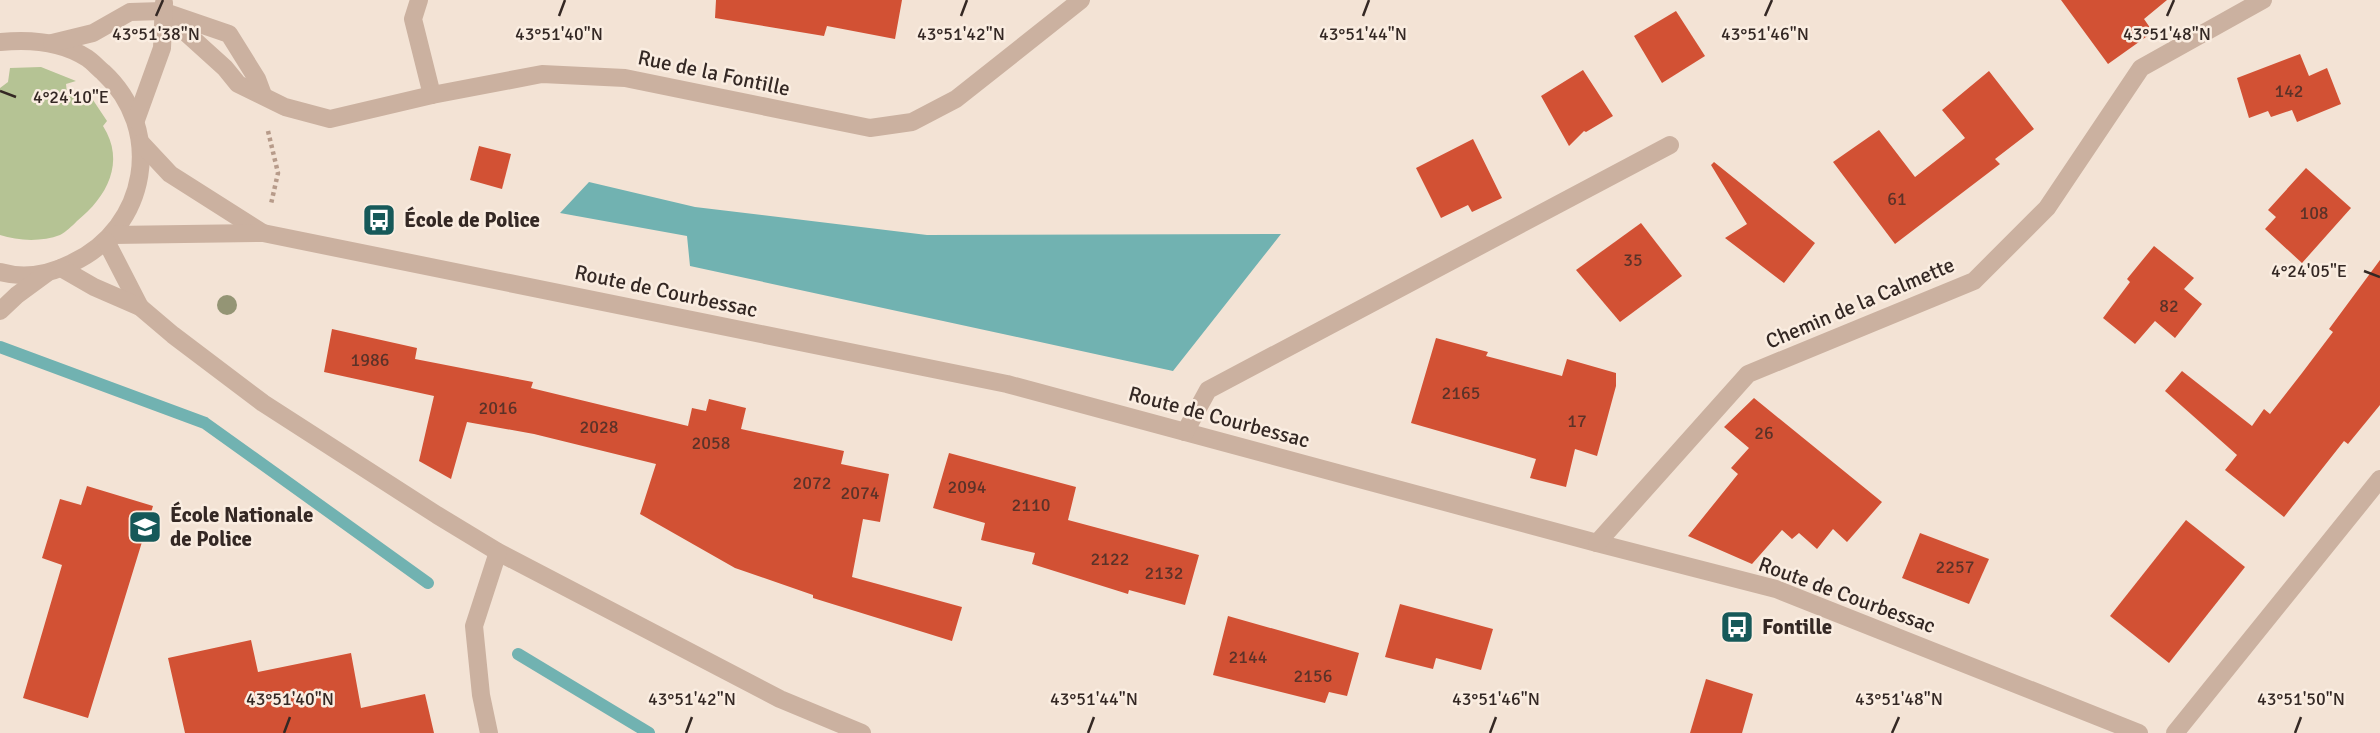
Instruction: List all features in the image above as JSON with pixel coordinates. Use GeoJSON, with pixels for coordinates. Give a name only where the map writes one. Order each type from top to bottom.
{"type":"FeatureCollection","features":[{"type":"Feature","properties":{"kind":"street"},"geometry":{"type":"LineString","coordinates":[[419,0],[413,19],[432,95]]}},
{"type":"Feature","properties":{"kind":"street","name":"Rue de la Fontille"},"geometry":{"type":"LineString","coordinates":[[163,5],[238,84],[285,107],[330,119],[432,95],[542,74],[625,78],[870,128],[912,122],[956,99],[1081,0]]}},
{"type":"Feature","properties":{"kind":"street","name":"Chemin de la Calmette"},"geometry":{"type":"LineString","coordinates":[[1597,543],[1748,374],[1974,281],[2047,208],[2141,68],[2263,0]]}},
{"type":"Feature","properties":{"kind":"street"},"geometry":{"type":"LineString","coordinates":[[136,120],[162,48],[163,5]]}},
{"type":"Feature","properties":{"kind":"street"},"geometry":{"type":"LineString","coordinates":[[52,43],[93,33],[130,12],[163,5],[229,34],[257,79],[263,95]]}},
{"type":"Feature","properties":{"kind":"street"},"geometry":{"type":"LineString","coordinates":[[0,42],[24,39],[52,43],[88,58],[117,85],[136,120],[141,143],[140,176],[131,207],[109,238],[82,259],[54,271],[17,295],[0,312]]}},
{"type":"Feature","properties":{"kind":"street","name":"Route de Courbessac"},"geometry":{"type":"LineString","coordinates":[[141,143],[170,174],[263,233]]}},
{"type":"Feature","properties":{"kind":"street"},"geometry":{"type":"LineString","coordinates":[[1185,432],[1208,390],[1670,145]]}},
{"type":"Feature","properties":{"kind":"street","name":"Route de Courbessac"},"geometry":{"type":"LineString","coordinates":[[109,238],[263,233],[1007,384],[1776,589],[2139,733]]}},
{"type":"Feature","properties":{"kind":"street"},"geometry":{"type":"LineString","coordinates":[[109,238],[140,307]]}},
{"type":"Feature","properties":{"kind":"street"},"geometry":{"type":"LineString","coordinates":[[0,272],[10,275],[54,271],[140,307],[263,402],[498,552],[779,699],[862,733]]}},
{"type":"Feature","properties":{"kind":"street"},"geometry":{"type":"LineString","coordinates":[[2175,733],[2380,479]]}},
{"type":"Feature","properties":{"kind":"street"},"geometry":{"type":"LineString","coordinates":[[489,733],[481,695],[474,626],[498,552]]}},
{"type":"Feature","properties":{"kind":"path"},"geometry":{"type":"LineString","coordinates":[[263,95],[269,139],[278,173],[263,233]]}},
{"type":"Feature","properties":{"kind":"green space"},"geometry":{"type":"Polygon","coordinates":[[[41,67],[76,81],[66,84],[67,93],[74,98],[93,100],[107,121],[103,126],[110,139],[113,166],[110,178],[97,201],[60,235],[46,239],[14,239],[0,235],[0,88],[8,82],[10,68],[41,67]]]}},
{"type":"Feature","properties":{"kind":"water"},"geometry":{"type":"Polygon","coordinates":[[[589,182],[695,207],[927,235],[1281,234],[1173,371],[690,266],[687,236],[560,213],[589,182]]]}},
{"type":"Feature","properties":{"kind":"building"},"geometry":{"type":"Polygon","coordinates":[[[716,0],[902,0],[895,39],[827,26],[824,36],[715,18],[716,0]]]}},
{"type":"Feature","properties":{"kind":"building"},"geometry":{"type":"Polygon","coordinates":[[[2061,0],[2167,0],[2144,19],[2153,32],[2108,64],[2061,0]]]}},
{"type":"Feature","properties":{"kind":"building"},"geometry":{"type":"Polygon","coordinates":[[[1676,11],[1705,56],[1662,83],[1634,36],[1676,11]]]}},
{"type":"Feature","properties":{"kind":"building"},"geometry":{"type":"Polygon","coordinates":[[[2300,54],[2309,76],[2327,68],[2341,104],[2297,122],[2292,110],[2271,117],[2268,111],[2249,118],[2237,78],[2300,54]]]}},
{"type":"Feature","properties":{"kind":"building"},"geometry":{"type":"Polygon","coordinates":[[[1583,70],[1613,116],[1584,131],[1569,146],[1541,96],[1583,70]]]}},
{"type":"Feature","properties":{"kind":"building"},"geometry":{"type":"Polygon","coordinates":[[[1989,71],[2034,129],[1995,159],[2000,164],[1895,244],[1833,162],[1879,130],[1915,177],[1965,138],[1942,110],[1989,71]]]}},
{"type":"Feature","properties":{"kind":"building"},"geometry":{"type":"Polygon","coordinates":[[[1473,139],[1502,198],[1472,212],[1468,205],[1441,218],[1416,168],[1473,139]]]}},
{"type":"Feature","properties":{"kind":"building"},"geometry":{"type":"Polygon","coordinates":[[[479,146],[511,154],[502,189],[470,180],[479,146]]]}},
{"type":"Feature","properties":{"kind":"building"},"geometry":{"type":"Polygon","coordinates":[[[1714,162],[1815,243],[1784,283],[1725,238],[1747,224],[1711,165],[1714,162]]]}},
{"type":"Feature","properties":{"kind":"building"},"geometry":{"type":"Polygon","coordinates":[[[2306,168],[2351,208],[2302,263],[2265,229],[2276,217],[2268,210],[2306,168]]]}},
{"type":"Feature","properties":{"kind":"building"},"geometry":{"type":"Polygon","coordinates":[[[1641,223],[1682,276],[1620,322],[1576,270],[1641,223]]]}},
{"type":"Feature","properties":{"kind":"building"},"geometry":{"type":"Polygon","coordinates":[[[2154,246],[2194,278],[2184,289],[2202,304],[2175,338],[2155,321],[2135,344],[2103,318],[2130,282],[2127,279],[2154,246]]]}},
{"type":"Feature","properties":{"kind":"building"},"geometry":{"type":"Polygon","coordinates":[[[2380,260],[2380,405],[2348,444],[2344,441],[2284,517],[2225,470],[2237,455],[2165,391],[2182,371],[2252,426],[2264,409],[2270,414],[2302,373],[2333,332],[2329,329],[2380,260]]]}},
{"type":"Feature","properties":{"kind":"building"},"geometry":{"type":"Polygon","coordinates":[[[332,329],[417,348],[415,359],[533,382],[531,388],[688,426],[692,408],[706,411],[709,399],[746,408],[741,429],[844,451],[841,464],[889,474],[880,522],[863,519],[852,577],[962,607],[952,641],[813,598],[813,595],[735,568],[640,514],[656,464],[534,434],[467,422],[451,479],[419,461],[434,396],[324,372],[332,329]]]}},
{"type":"Feature","properties":{"kind":"building"},"geometry":{"type":"Polygon","coordinates":[[[1436,338],[1488,352],[1486,356],[1562,376],[1567,359],[1616,373],[1616,386],[1597,456],[1575,449],[1566,487],[1530,478],[1536,459],[1411,423],[1436,338]]]}},
{"type":"Feature","properties":{"kind":"building"},"geometry":{"type":"Polygon","coordinates":[[[1754,398],[1882,502],[1847,542],[1833,529],[1817,549],[1799,533],[1792,539],[1782,530],[1752,564],[1688,536],[1738,474],[1731,468],[1749,448],[1724,427],[1754,398]]]}},
{"type":"Feature","properties":{"kind":"building"},"geometry":{"type":"Polygon","coordinates":[[[949,453],[1076,487],[1068,520],[1199,555],[1185,605],[1129,590],[1128,594],[1032,564],[1035,553],[981,540],[985,523],[933,508],[949,453]]]}},
{"type":"Feature","properties":{"kind":"building"},"geometry":{"type":"Polygon","coordinates":[[[87,486],[153,506],[88,718],[23,698],[62,565],[42,558],[60,499],[81,505],[87,486]]]}},
{"type":"Feature","properties":{"kind":"building"},"geometry":{"type":"Polygon","coordinates":[[[2186,520],[2245,567],[2169,663],[2110,616],[2186,520]]]}},
{"type":"Feature","properties":{"kind":"building"},"geometry":{"type":"Polygon","coordinates":[[[1920,533],[1989,559],[1969,604],[1902,578],[1920,533]]]}},
{"type":"Feature","properties":{"kind":"building"},"geometry":{"type":"Polygon","coordinates":[[[1400,604],[1493,629],[1481,670],[1436,658],[1433,669],[1385,657],[1400,604]]]}},
{"type":"Feature","properties":{"kind":"building"},"geometry":{"type":"Polygon","coordinates":[[[1228,616],[1359,653],[1347,696],[1329,692],[1325,703],[1213,675],[1228,616]]]}},
{"type":"Feature","properties":{"kind":"building"},"geometry":{"type":"Polygon","coordinates":[[[251,640],[258,672],[351,653],[361,708],[425,694],[434,733],[185,733],[168,658],[251,640]]]}},
{"type":"Feature","properties":{"kind":"building"},"geometry":{"type":"Polygon","coordinates":[[[1706,679],[1753,694],[1742,733],[1690,733],[1706,679]]]}},
{"type":"Feature","properties":{"kind":"waterway"},"geometry":{"type":"LineString","coordinates":[[0,347],[205,423],[428,583]]}},
{"type":"Feature","properties":{"kind":"waterway"},"geometry":{"type":"LineString","coordinates":[[518,654],[649,733]]}},
{"type":"Feature","properties":{"kind":"place","name":"École de Police"},"geometry":{"type":"Point","coordinates":[379,220]}},
{"type":"Feature","properties":{"kind":"place","name":"École Nationale de Police"},"geometry":{"type":"Point","coordinates":[145,527]}},
{"type":"Feature","properties":{"kind":"place","name":"Fontille"},"geometry":{"type":"Point","coordinates":[1737,627]}}]}
